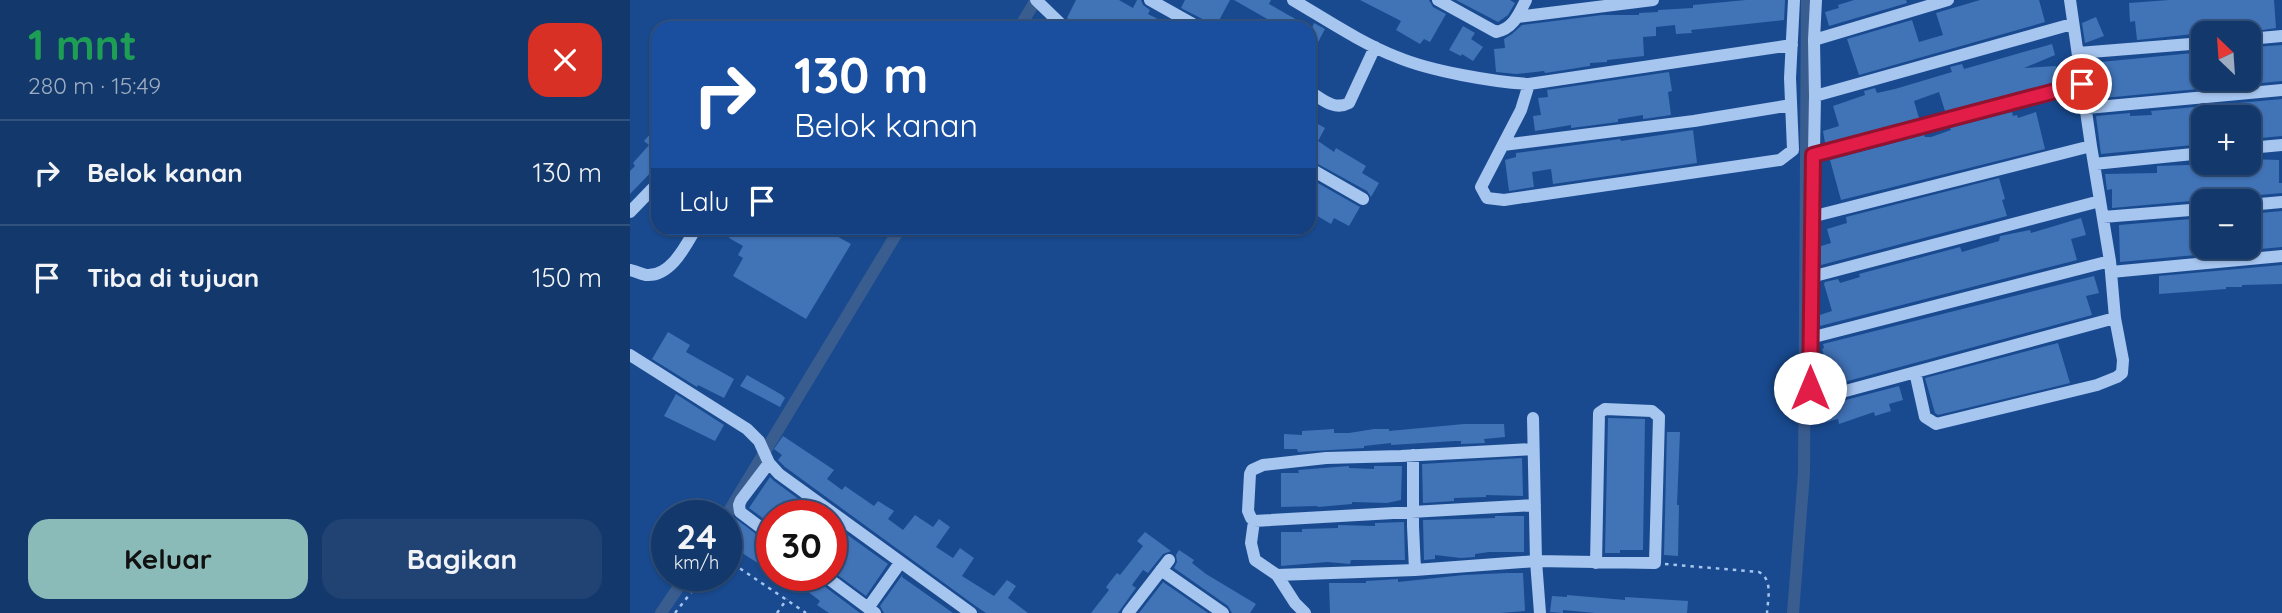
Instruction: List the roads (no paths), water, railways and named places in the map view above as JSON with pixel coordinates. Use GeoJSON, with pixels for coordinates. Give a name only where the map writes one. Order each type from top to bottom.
{"type":"FeatureCollection","features":[{"type":"Feature","properties":{"kind":"street"},"geometry":{"type":"LineString","coordinates":[[1035,0],[1057,21]]}},
{"type":"Feature","properties":{"kind":"street"},"geometry":{"type":"LineString","coordinates":[[1150,0],[1188,21]]}},
{"type":"Feature","properties":{"kind":"street"},"geometry":{"type":"LineString","coordinates":[[1293,0],[1399,58],[1510,83],[1529,83],[1792,45]]}},
{"type":"Feature","properties":{"kind":"street"},"geometry":{"type":"LineString","coordinates":[[1438,0],[1496,32],[1507,28],[1526,0]]}},
{"type":"Feature","properties":{"kind":"street"},"geometry":{"type":"LineString","coordinates":[[1517,17],[1653,0]]}},
{"type":"Feature","properties":{"kind":"street"},"geometry":{"type":"LineString","coordinates":[[1529,83],[1521,110],[1481,187],[1486,198],[1504,200],[1780,160],[1793,150],[1791,105],[1794,0]]}},
{"type":"Feature","properties":{"kind":"street"},"geometry":{"type":"LineString","coordinates":[[1816,0],[1810,388],[1818,396],[1826,396],[2115,318]]}},
{"type":"Feature","properties":{"kind":"street"},"geometry":{"type":"LineString","coordinates":[[1814,40],[1948,0]]}},
{"type":"Feature","properties":{"kind":"street"},"geometry":{"type":"LineString","coordinates":[[1915,372],[1925,417],[1936,424],[2097,385],[2117,377],[2124,369],[2070,0]]}},
{"type":"Feature","properties":{"kind":"street"},"geometry":{"type":"LineString","coordinates":[[1815,96],[2072,24]]}},
{"type":"Feature","properties":{"kind":"street"},"geometry":{"type":"LineString","coordinates":[[2261,38],[2282,36]]}},
{"type":"Feature","properties":{"kind":"street"},"geometry":{"type":"LineString","coordinates":[[2078,53],[2191,44]]}},
{"type":"Feature","properties":{"kind":"street"},"geometry":{"type":"LineString","coordinates":[[1316,95],[1335,107],[1349,103],[1375,47]]}},
{"type":"Feature","properties":{"kind":"street"},"geometry":{"type":"LineString","coordinates":[[1813,155],[2082,84]]}},
{"type":"Feature","properties":{"kind":"street"},"geometry":{"type":"LineString","coordinates":[[2087,108],[2282,90]]}},
{"type":"Feature","properties":{"kind":"street"},"geometry":{"type":"LineString","coordinates":[[1503,145],[1694,121],[1791,105]]}},
{"type":"Feature","properties":{"kind":"street"},"geometry":{"type":"LineString","coordinates":[[2261,147],[2282,145]]}},
{"type":"Feature","properties":{"kind":"street"},"geometry":{"type":"LineString","coordinates":[[1811,217],[2091,146]]}},
{"type":"Feature","properties":{"kind":"street"},"geometry":{"type":"LineString","coordinates":[[2094,164],[2191,154]]}},
{"type":"Feature","properties":{"kind":"street"},"geometry":{"type":"LineString","coordinates":[[1316,172],[1363,199]]}},
{"type":"Feature","properties":{"kind":"street"},"geometry":{"type":"LineString","coordinates":[[630,212],[651,190]]}},
{"type":"Feature","properties":{"kind":"street"},"geometry":{"type":"LineString","coordinates":[[1811,278],[2100,201]]}},
{"type":"Feature","properties":{"kind":"street"},"geometry":{"type":"LineString","coordinates":[[2261,204],[2282,202]]}},
{"type":"Feature","properties":{"kind":"street"},"geometry":{"type":"LineString","coordinates":[[2103,217],[2191,210]]}},
{"type":"Feature","properties":{"kind":"street"},"geometry":{"type":"LineString","coordinates":[[630,270],[647,275],[661,271],[676,260],[692,235]]}},
{"type":"Feature","properties":{"kind":"street"},"geometry":{"type":"LineString","coordinates":[[1810,338],[2111,266],[2282,256]]}},
{"type":"Feature","properties":{"kind":"street"},"geometry":{"type":"LineString","coordinates":[[630,355],[747,429],[759,441],[767,459],[779,474],[971,613]]}},
{"type":"Feature","properties":{"kind":"street"},"geometry":{"type":"LineString","coordinates":[[1277,575],[1415,570],[1536,561],[1595,563],[1655,563],[1659,417],[1652,411],[1605,409],[1600,413],[1595,563]]}},
{"type":"Feature","properties":{"kind":"street"},"geometry":{"type":"LineString","coordinates":[[1533,418],[1536,561],[1540,613]]}},
{"type":"Feature","properties":{"kind":"street"},"geometry":{"type":"LineString","coordinates":[[1254,520],[1248,511],[1250,474],[1252,470],[1263,465],[1326,458],[1533,449]]}},
{"type":"Feature","properties":{"kind":"street"},"geometry":{"type":"LineString","coordinates":[[1413,455],[1415,570]]}},
{"type":"Feature","properties":{"kind":"street"},"geometry":{"type":"LineString","coordinates":[[756,524],[740,512],[738,507],[767,459]]}},
{"type":"Feature","properties":{"kind":"street"},"geometry":{"type":"LineString","coordinates":[[1254,520],[1535,505]]}},
{"type":"Feature","properties":{"kind":"street"},"geometry":{"type":"LineString","coordinates":[[1254,520],[1251,543],[1255,560],[1277,575],[1295,603],[1305,613]]}},
{"type":"Feature","properties":{"kind":"street"},"geometry":{"type":"LineString","coordinates":[[845,591],[872,611],[900,564]]}},
{"type":"Feature","properties":{"kind":"street"},"geometry":{"type":"LineString","coordinates":[[1128,613],[1165,565],[1223,613]]}},
{"type":"Feature","properties":{"kind":"waterway"},"geometry":{"type":"LineString","coordinates":[[1023,21],[1036,0]]}},
{"type":"Feature","properties":{"kind":"waterway"},"geometry":{"type":"LineString","coordinates":[[1793,613],[1804,473],[1807,0]]}},
{"type":"Feature","properties":{"kind":"waterway"},"geometry":{"type":"LineString","coordinates":[[736,500],[896,235]]}},
{"type":"Feature","properties":{"kind":"waterway"},"geometry":{"type":"LineString","coordinates":[[661,613],[676,591]]}}]}
